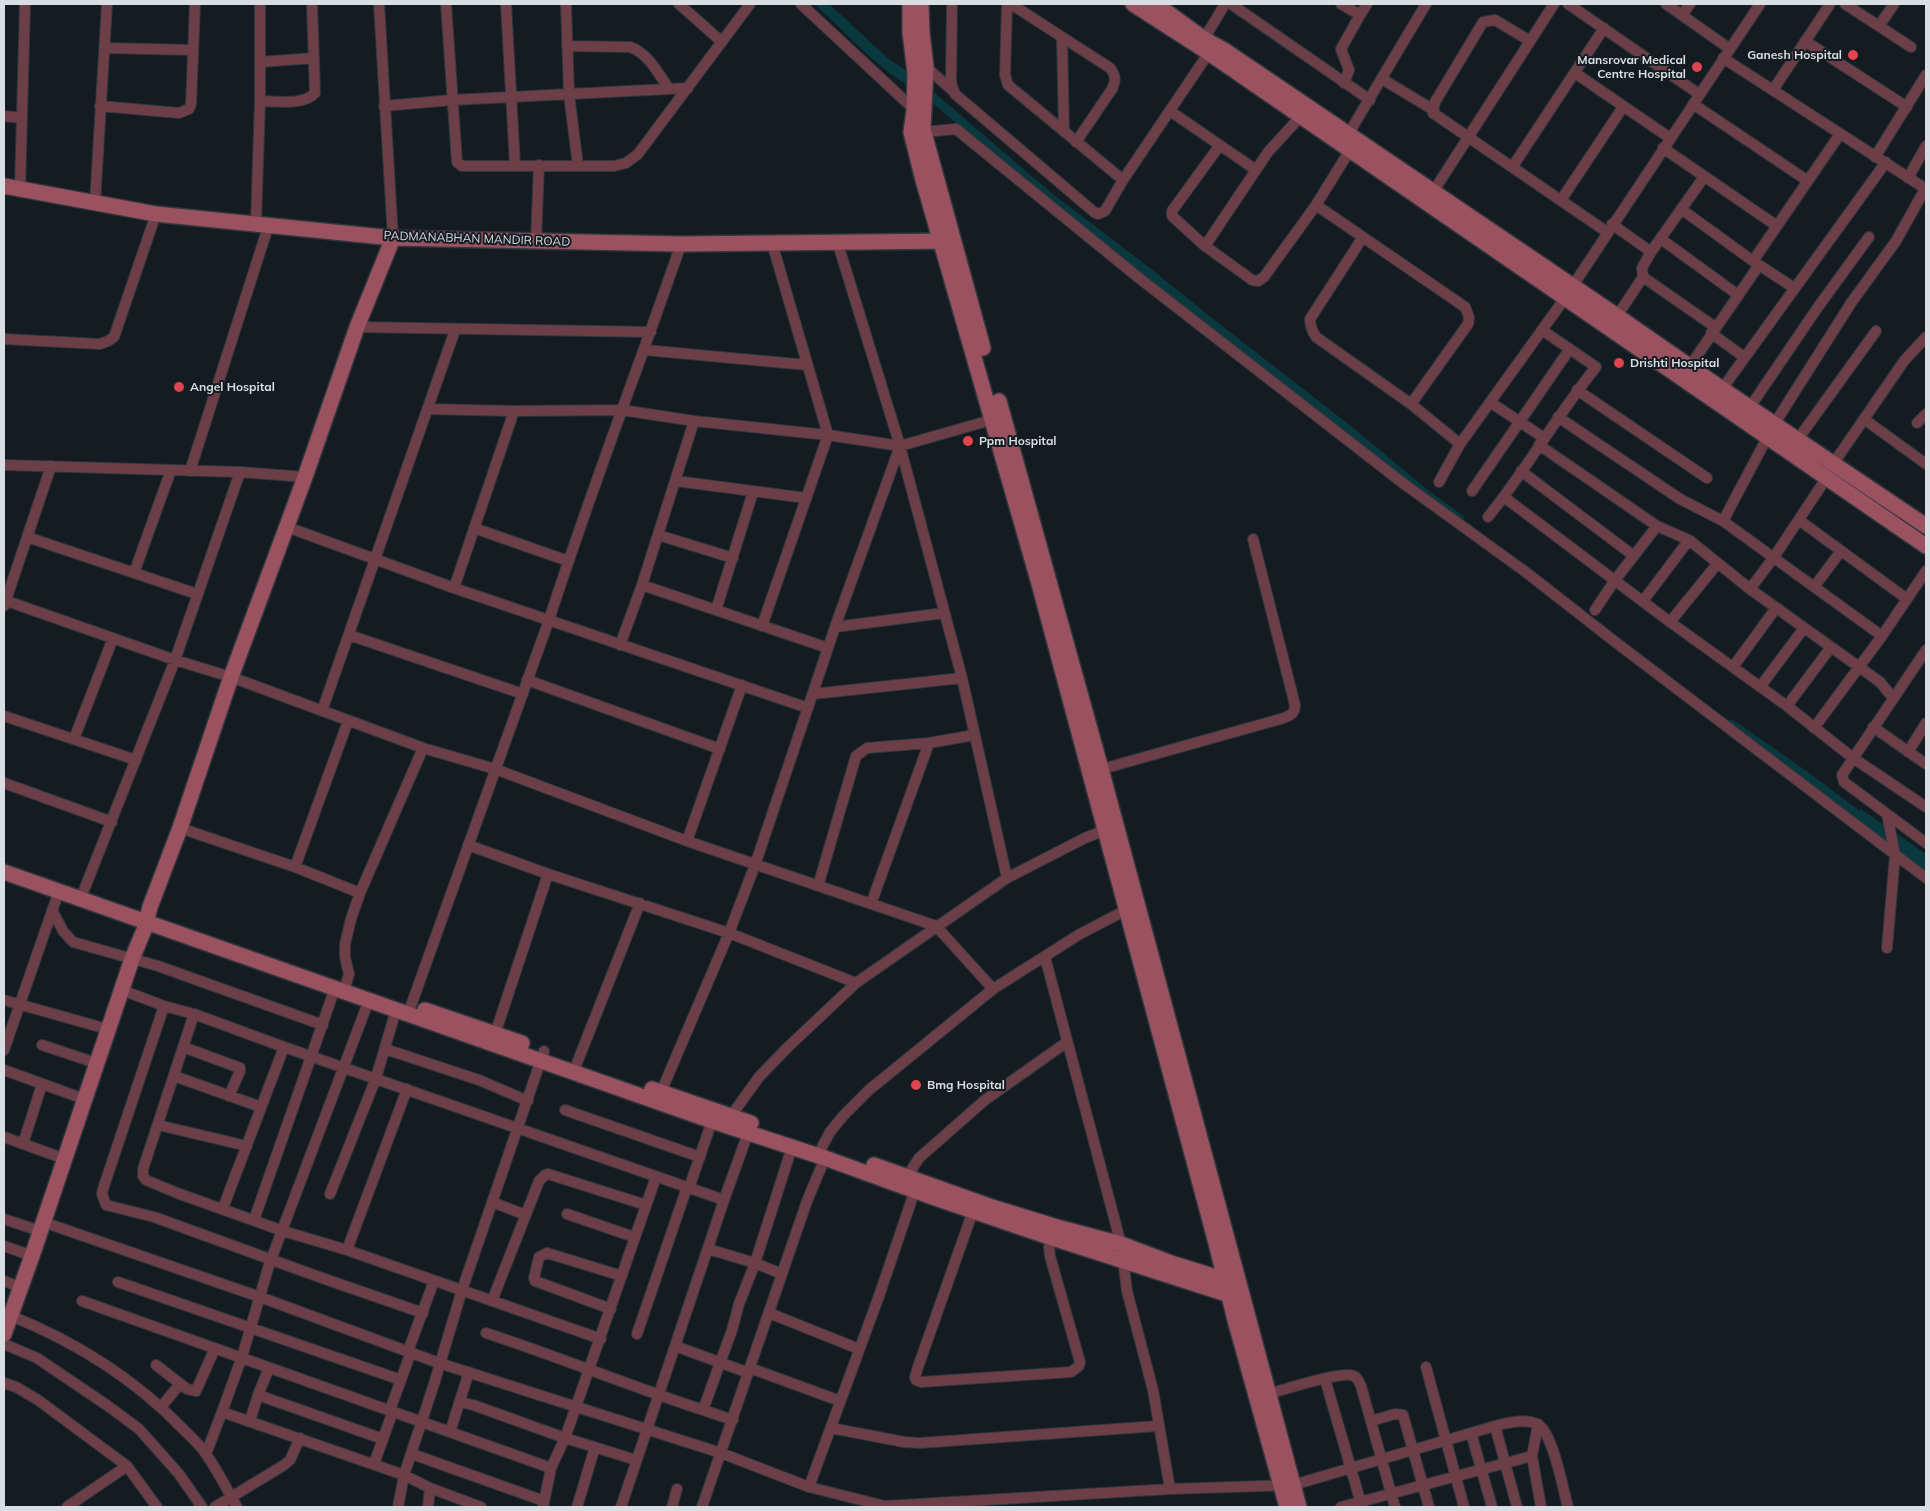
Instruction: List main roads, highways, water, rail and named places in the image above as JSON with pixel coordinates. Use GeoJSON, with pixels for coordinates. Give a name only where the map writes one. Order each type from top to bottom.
{"type":"FeatureCollection","features":[{"type":"Feature","properties":{"kind":"water"},"geometry":{"type":"Polygon","coordinates":[[[814,4],[829,4],[890,60],[909,72],[909,86],[871,58],[814,4]]]}},
{"type":"Feature","properties":{"kind":"water"},"geometry":{"type":"Polygon","coordinates":[[[1861,809],[1926,854],[1926,873],[1854,819],[1861,809]]]}},
{"type":"Feature","properties":{"kind":"waterway"},"geometry":{"type":"LineString","coordinates":[[922,88],[1048,196],[1144,269],[1345,427],[1422,491],[1460,519]]}},
{"type":"Feature","properties":{"kind":"waterway"},"geometry":{"type":"LineString","coordinates":[[1731,724],[1810,779],[1867,822]]}},
{"type":"Feature","properties":{"kind":"place","name":"Ganesh Hospital"},"geometry":{"type":"Point","coordinates":[1853,55]}},
{"type":"Feature","properties":{"kind":"place","name":"Mansrovar Medical Centre Hospital"},"geometry":{"type":"Point","coordinates":[1697,67]}},
{"type":"Feature","properties":{"kind":"place","name":"Drishti Hospital"},"geometry":{"type":"Point","coordinates":[1619,363]}},
{"type":"Feature","properties":{"kind":"place","name":"Angel Hospital"},"geometry":{"type":"Point","coordinates":[179,387]}},
{"type":"Feature","properties":{"kind":"place","name":"Ppm Hospital"},"geometry":{"type":"Point","coordinates":[968,441]}},
{"type":"Feature","properties":{"kind":"place","name":"Bmg Hospital"},"geometry":{"type":"Point","coordinates":[916,1085]}}]}
